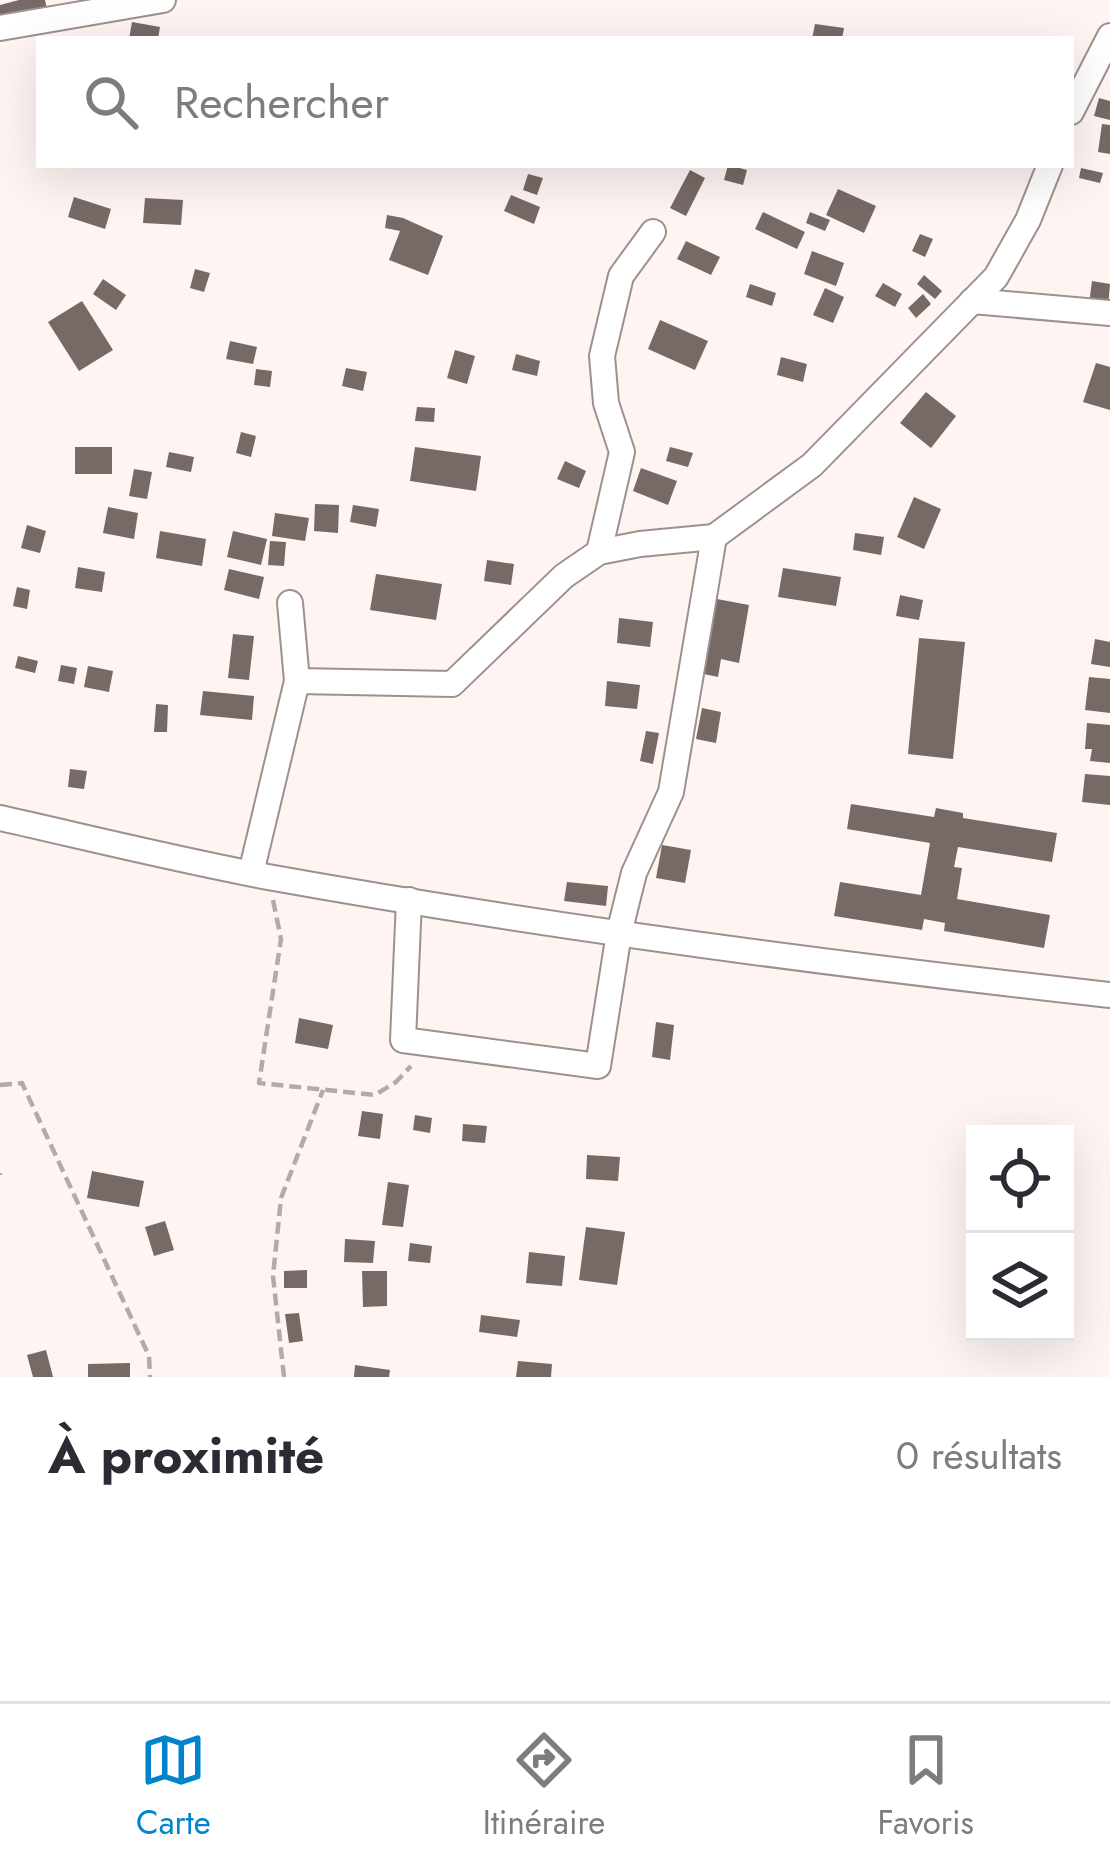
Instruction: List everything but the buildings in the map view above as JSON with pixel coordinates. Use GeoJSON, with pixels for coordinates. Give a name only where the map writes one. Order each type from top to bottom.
{"type":"FeatureCollection","features":[{"type":"Feature","properties":{"kind":"street"},"geometry":{"type":"LineString","coordinates":[[0,28],[163,0]]}},
{"type":"Feature","properties":{"kind":"street"},"geometry":{"type":"LineString","coordinates":[[1074,106],[1110,36]]}},
{"type":"Feature","properties":{"kind":"street"},"geometry":{"type":"LineString","coordinates":[[297,681],[452,684],[564,576],[599,552],[714,537],[812,465],[995,277],[1028,220],[1049,168]]}},
{"type":"Feature","properties":{"kind":"street"},"geometry":{"type":"LineString","coordinates":[[599,552],[622,452],[606,403],[602,356],[621,276],[653,232]]}},
{"type":"Feature","properties":{"kind":"street"},"geometry":{"type":"LineString","coordinates":[[972,301],[1110,313]]}},
{"type":"Feature","properties":{"kind":"street"},"geometry":{"type":"LineString","coordinates":[[409,900],[403,1040],[598,1066],[619,933],[634,873],[671,792],[714,537]]}},
{"type":"Feature","properties":{"kind":"street"},"geometry":{"type":"LineString","coordinates":[[260,875],[297,681],[290,603]]}},
{"type":"Feature","properties":{"kind":"street"},"geometry":{"type":"LineString","coordinates":[[0,818],[260,875],[409,900],[865,968],[1110,995]]}},
{"type":"Feature","properties":{"kind":"path"},"geometry":{"type":"LineString","coordinates":[[260,875],[280,938],[259,1083],[375,1095],[397,1082],[430,1044]]}},
{"type":"Feature","properties":{"kind":"path"},"geometry":{"type":"LineString","coordinates":[[0,1085],[22,1083],[149,1356],[150,1377]]}},
{"type":"Feature","properties":{"kind":"path"},"geometry":{"type":"LineString","coordinates":[[284,1377],[273,1276],[280,1198],[323,1090]]}}]}
